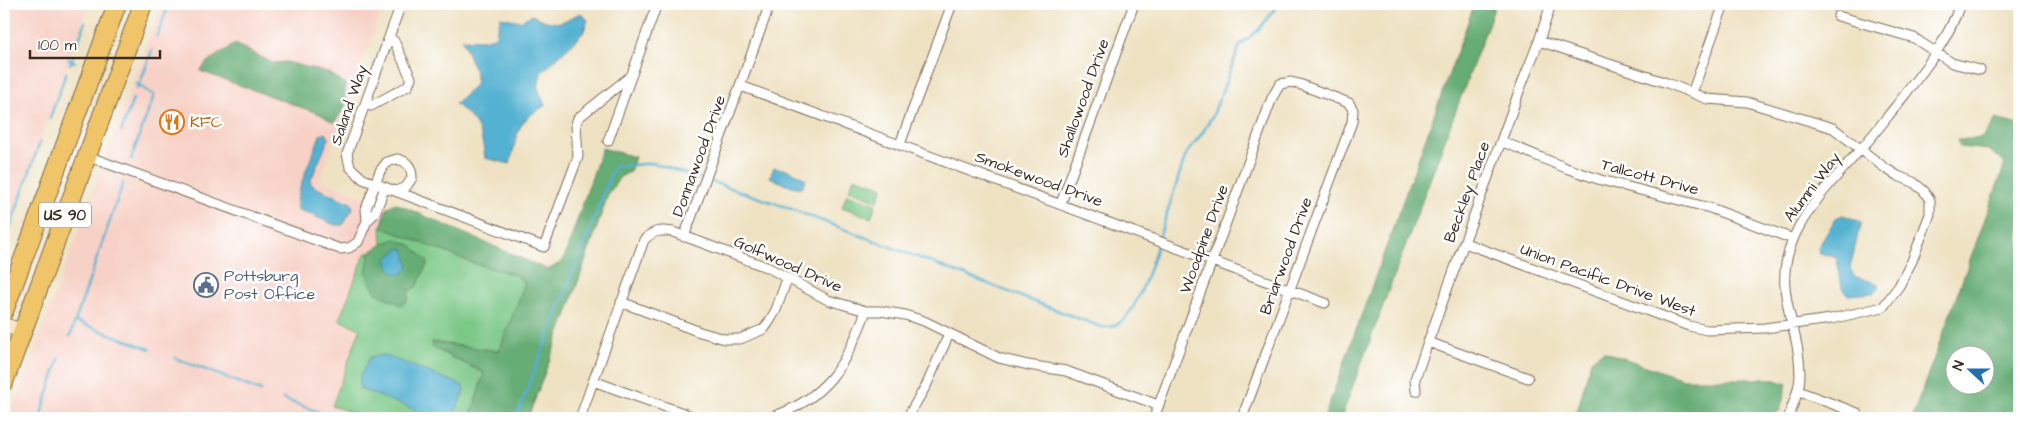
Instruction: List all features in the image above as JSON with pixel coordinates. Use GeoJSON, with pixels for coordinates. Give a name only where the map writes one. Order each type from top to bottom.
{"type":"FeatureCollection","features":[{"type":"Feature","properties":{"kind":"highway","name":"US 90"},"geometry":{"type":"LineString","coordinates":[[4,311],[117,4]]}},
{"type":"Feature","properties":{"kind":"highway","name":"US 90"},"geometry":{"type":"LineString","coordinates":[[4,382],[143,4]]}},
{"type":"Feature","properties":{"kind":"street","name":"Saland Way"},"geometry":{"type":"LineString","coordinates":[[401,4],[347,154],[347,162],[355,173],[363,179],[544,247],[578,156],[576,124],[578,118],[632,75]]}},
{"type":"Feature","properties":{"kind":"street"},"geometry":{"type":"LineString","coordinates":[[608,141],[657,4]]}},
{"type":"Feature","properties":{"kind":"street","name":"Donnawood Drive"},"geometry":{"type":"LineString","coordinates":[[684,237],[770,4]]}},
{"type":"Feature","properties":{"kind":"street"},"geometry":{"type":"LineString","coordinates":[[900,144],[952,4]]}},
{"type":"Feature","properties":{"kind":"street","name":"Shallowood Drive"},"geometry":{"type":"LineString","coordinates":[[1061,203],[1134,4]]}},
{"type":"Feature","properties":{"kind":"street","name":"Beckley Place"},"geometry":{"type":"LineString","coordinates":[[1416,391],[1415,379],[1551,4]]}},
{"type":"Feature","properties":{"kind":"street"},"geometry":{"type":"LineString","coordinates":[[1692,93],[1724,4]]}},
{"type":"Feature","properties":{"kind":"street","name":"Alumni Way"},"geometry":{"type":"LineString","coordinates":[[1788,418],[1798,391],[1800,376],[1799,359],[1785,300],[1786,262],[1793,239],[1801,222],[1811,209],[1916,81],[1952,25],[1960,4]]}},
{"type":"Feature","properties":{"kind":"street"},"geometry":{"type":"LineString","coordinates":[[1838,16],[1914,38],[1952,63],[1980,70]]}},
{"type":"Feature","properties":{"kind":"street"},"geometry":{"type":"LineString","coordinates":[[365,104],[371,106],[408,86],[411,78],[394,41],[389,38]]}},
{"type":"Feature","properties":{"kind":"street"},"geometry":{"type":"LineString","coordinates":[[1539,41],[1707,99],[1747,102],[1819,123],[1833,128],[1862,149]]}},
{"type":"Feature","properties":{"kind":"street","name":"Briarwood Drive"},"geometry":{"type":"LineString","coordinates":[[1242,418],[1352,122],[1353,110],[1349,103],[1291,82],[1280,84]]}},
{"type":"Feature","properties":{"kind":"street","name":"Woodpine Drive"},"geometry":{"type":"LineString","coordinates":[[1154,418],[1272,98],[1280,84]]}},
{"type":"Feature","properties":{"kind":"street","name":"Smokewood Drive"},"geometry":{"type":"LineString","coordinates":[[741,86],[1061,203],[1325,303]]}},
{"type":"Feature","properties":{"kind":"street","name":"Tallcott Drive"},"geometry":{"type":"LineString","coordinates":[[1501,141],[1566,168],[1601,180],[1718,210],[1793,239]]}},
{"type":"Feature","properties":{"kind":"street","name":"Union Pacific Drive West"},"geometry":{"type":"LineString","coordinates":[[1465,243],[1596,292],[1707,330],[1739,330],[1791,324],[1831,319],[1869,311],[1883,307],[1889,301],[1912,261],[1930,214],[1930,200],[1924,191],[1913,182],[1891,172],[1862,149]]}},
{"type":"Feature","properties":{"kind":"street"},"geometry":{"type":"LineString","coordinates":[[87,156],[340,249],[349,248],[358,242],[367,221],[376,213],[385,187]]}},
{"type":"Feature","properties":{"kind":"street"},"geometry":{"type":"LineString","coordinates":[[367,221],[366,209],[375,184],[387,162],[397,159],[402,160],[410,167],[412,178],[406,187],[396,191]]}},
{"type":"Feature","properties":{"kind":"street","name":"Golfwood Drive"},"geometry":{"type":"LineString","coordinates":[[580,418],[644,240],[651,232],[661,230],[673,232],[769,268],[828,300],[866,311],[882,311],[924,321],[999,358],[1066,371],[1158,405]]}},
{"type":"Feature","properties":{"kind":"street"},"geometry":{"type":"LineString","coordinates":[[621,302],[700,332],[725,339],[740,339],[764,329],[776,310],[787,279]]}},
{"type":"Feature","properties":{"kind":"street"},"geometry":{"type":"LineString","coordinates":[[769,418],[800,405],[822,390],[847,357],[866,311]]}},
{"type":"Feature","properties":{"kind":"street"},"geometry":{"type":"LineString","coordinates":[[4,325],[22,331]]}},
{"type":"Feature","properties":{"kind":"street"},"geometry":{"type":"LineString","coordinates":[[912,416],[949,334]]}},
{"type":"Feature","properties":{"kind":"street"},"geometry":{"type":"LineString","coordinates":[[1428,342],[1528,378]]}},
{"type":"Feature","properties":{"kind":"street"},"geometry":{"type":"LineString","coordinates":[[593,381],[697,418]]}},
{"type":"Feature","properties":{"kind":"street"},"geometry":{"type":"LineString","coordinates":[[1798,391],[1857,413]]}},
{"type":"Feature","properties":{"kind":"shaded area"},"geometry":{"type":"Polygon","coordinates":[[[4,4],[90,4],[4,238],[4,4]]]}},
{"type":"Feature","properties":{"kind":"shaded area"},"geometry":{"type":"Polygon","coordinates":[[[162,4],[384,4],[320,180],[575,277],[521,418],[10,418],[162,4]]]}},
{"type":"Feature","properties":{"kind":"green space"},"geometry":{"type":"Polygon","coordinates":[[[1481,4],[1495,6],[1341,418],[1324,418],[1473,8],[1481,4]]]}},
{"type":"Feature","properties":{"kind":"green space"},"geometry":{"type":"Polygon","coordinates":[[[235,44],[273,63],[287,62],[328,73],[345,84],[345,107],[334,123],[320,114],[200,71],[207,62],[235,44]]]}},
{"type":"Feature","properties":{"kind":"green space"},"geometry":{"type":"Polygon","coordinates":[[[1996,119],[2019,125],[2019,418],[1912,418],[2005,164],[1989,150],[1960,147],[1957,140],[1982,138],[1996,119]]]}},
{"type":"Feature","properties":{"kind":"green space"},"geometry":{"type":"Polygon","coordinates":[[[602,148],[635,157],[630,172],[620,177],[608,195],[568,311],[528,418],[470,418],[484,373],[433,347],[432,342],[499,351],[525,283],[516,275],[473,263],[381,227],[387,208],[395,203],[548,270],[563,261],[602,148]]]}},
{"type":"Feature","properties":{"kind":"green space"},"geometry":{"type":"Polygon","coordinates":[[[854,177],[883,187],[878,201],[849,190],[854,177]]]}},
{"type":"Feature","properties":{"kind":"green space"},"geometry":{"type":"Polygon","coordinates":[[[847,194],[876,204],[871,218],[842,207],[847,194]]]}},
{"type":"Feature","properties":{"kind":"green space"},"geometry":{"type":"Polygon","coordinates":[[[381,227],[473,263],[516,275],[525,283],[499,352],[433,342],[433,348],[484,373],[470,418],[367,418],[332,406],[360,329],[339,320],[365,254],[370,252],[366,274],[408,292],[417,286],[428,262],[413,247],[403,242],[397,241],[382,244],[381,227]]]}},
{"type":"Feature","properties":{"kind":"green space"},"geometry":{"type":"Polygon","coordinates":[[[395,239],[412,246],[428,262],[417,286],[408,292],[408,300],[401,305],[376,293],[366,274],[370,252],[382,244],[395,239]]]}},
{"type":"Feature","properties":{"kind":"green space"},"geometry":{"type":"Polygon","coordinates":[[[1603,351],[1683,379],[1773,379],[1787,384],[1780,411],[1757,418],[1568,418],[1578,409],[1591,360],[1603,351]]]}},
{"type":"Feature","properties":{"kind":"water"},"geometry":{"type":"Polygon","coordinates":[[[580,13],[588,20],[583,33],[541,73],[538,88],[545,106],[528,117],[519,129],[510,164],[485,158],[480,133],[474,121],[455,104],[476,84],[476,74],[462,39],[481,40],[495,37],[501,17],[520,21],[532,15],[556,23],[580,13]]]}},
{"type":"Feature","properties":{"kind":"water"},"geometry":{"type":"Polygon","coordinates":[[[326,133],[329,138],[310,182],[315,187],[351,203],[353,208],[343,225],[335,225],[297,209],[299,192],[320,135],[326,133]]]}},
{"type":"Feature","properties":{"kind":"water"},"geometry":{"type":"Polygon","coordinates":[[[774,167],[791,171],[806,179],[802,188],[786,185],[770,177],[774,167]]]}},
{"type":"Feature","properties":{"kind":"water"},"geometry":{"type":"Polygon","coordinates":[[[1843,215],[1861,222],[1850,268],[1854,276],[1879,284],[1880,287],[1874,293],[1848,295],[1842,287],[1837,259],[1831,255],[1819,254],[1818,248],[1836,218],[1843,215]]]}},
{"type":"Feature","properties":{"kind":"water"},"geometry":{"type":"Polygon","coordinates":[[[400,248],[404,249],[409,267],[401,275],[393,272],[386,261],[388,257],[400,248]]]}},
{"type":"Feature","properties":{"kind":"water"},"geometry":{"type":"Polygon","coordinates":[[[384,355],[462,385],[464,391],[453,418],[437,418],[360,389],[360,376],[370,357],[384,355]]]}},
{"type":"Feature","properties":{"kind":"waterway"},"geometry":{"type":"LineString","coordinates":[[157,36],[169,4]]}},
{"type":"Feature","properties":{"kind":"waterway"},"geometry":{"type":"LineString","coordinates":[[1159,238],[1186,154],[1213,115],[1240,45],[1258,30],[1279,4]]}},
{"type":"Feature","properties":{"kind":"waterway"},"geometry":{"type":"LineString","coordinates":[[78,43],[85,22]]}},
{"type":"Feature","properties":{"kind":"waterway"},"geometry":{"type":"LineString","coordinates":[[137,89],[152,50]]}},
{"type":"Feature","properties":{"kind":"waterway"},"geometry":{"type":"LineString","coordinates":[[70,64],[73,57]]}},
{"type":"Feature","properties":{"kind":"waterway"},"geometry":{"type":"LineString","coordinates":[[68,59],[75,62]]}},
{"type":"Feature","properties":{"kind":"waterway"},"geometry":{"type":"LineString","coordinates":[[50,118],[66,73]]}},
{"type":"Feature","properties":{"kind":"waterway"},"geometry":{"type":"LineString","coordinates":[[131,159],[154,95],[135,83]]}},
{"type":"Feature","properties":{"kind":"waterway"},"geometry":{"type":"LineString","coordinates":[[121,132],[133,99]]}},
{"type":"Feature","properties":{"kind":"waterway"},"geometry":{"type":"LineString","coordinates":[[4,245],[40,142]]}},
{"type":"Feature","properties":{"kind":"waterway"},"geometry":{"type":"LineString","coordinates":[[516,418],[614,167],[653,163],[702,179]]}},
{"type":"Feature","properties":{"kind":"waterway"},"geometry":{"type":"LineString","coordinates":[[707,180],[783,206],[1101,327],[1109,327],[1121,322],[1136,303],[1158,243]]}},
{"type":"Feature","properties":{"kind":"waterway"},"geometry":{"type":"LineString","coordinates":[[70,336],[123,183]]}},
{"type":"Feature","properties":{"kind":"waterway"},"geometry":{"type":"LineString","coordinates":[[75,321],[150,349]]}},
{"type":"Feature","properties":{"kind":"waterway"},"geometry":{"type":"LineString","coordinates":[[175,358],[261,391]]}},
{"type":"Feature","properties":{"kind":"waterway"},"geometry":{"type":"LineString","coordinates":[[40,418],[59,359]]}},
{"type":"Feature","properties":{"kind":"waterway"},"geometry":{"type":"LineString","coordinates":[[283,399],[335,418]]}},
{"type":"Feature","properties":{"kind":"place","name":"KFC"},"geometry":{"type":"Point","coordinates":[172,122]}},
{"type":"Feature","properties":{"kind":"place","name":"Pottsburg Post Office"},"geometry":{"type":"Point","coordinates":[206,285]}}]}
